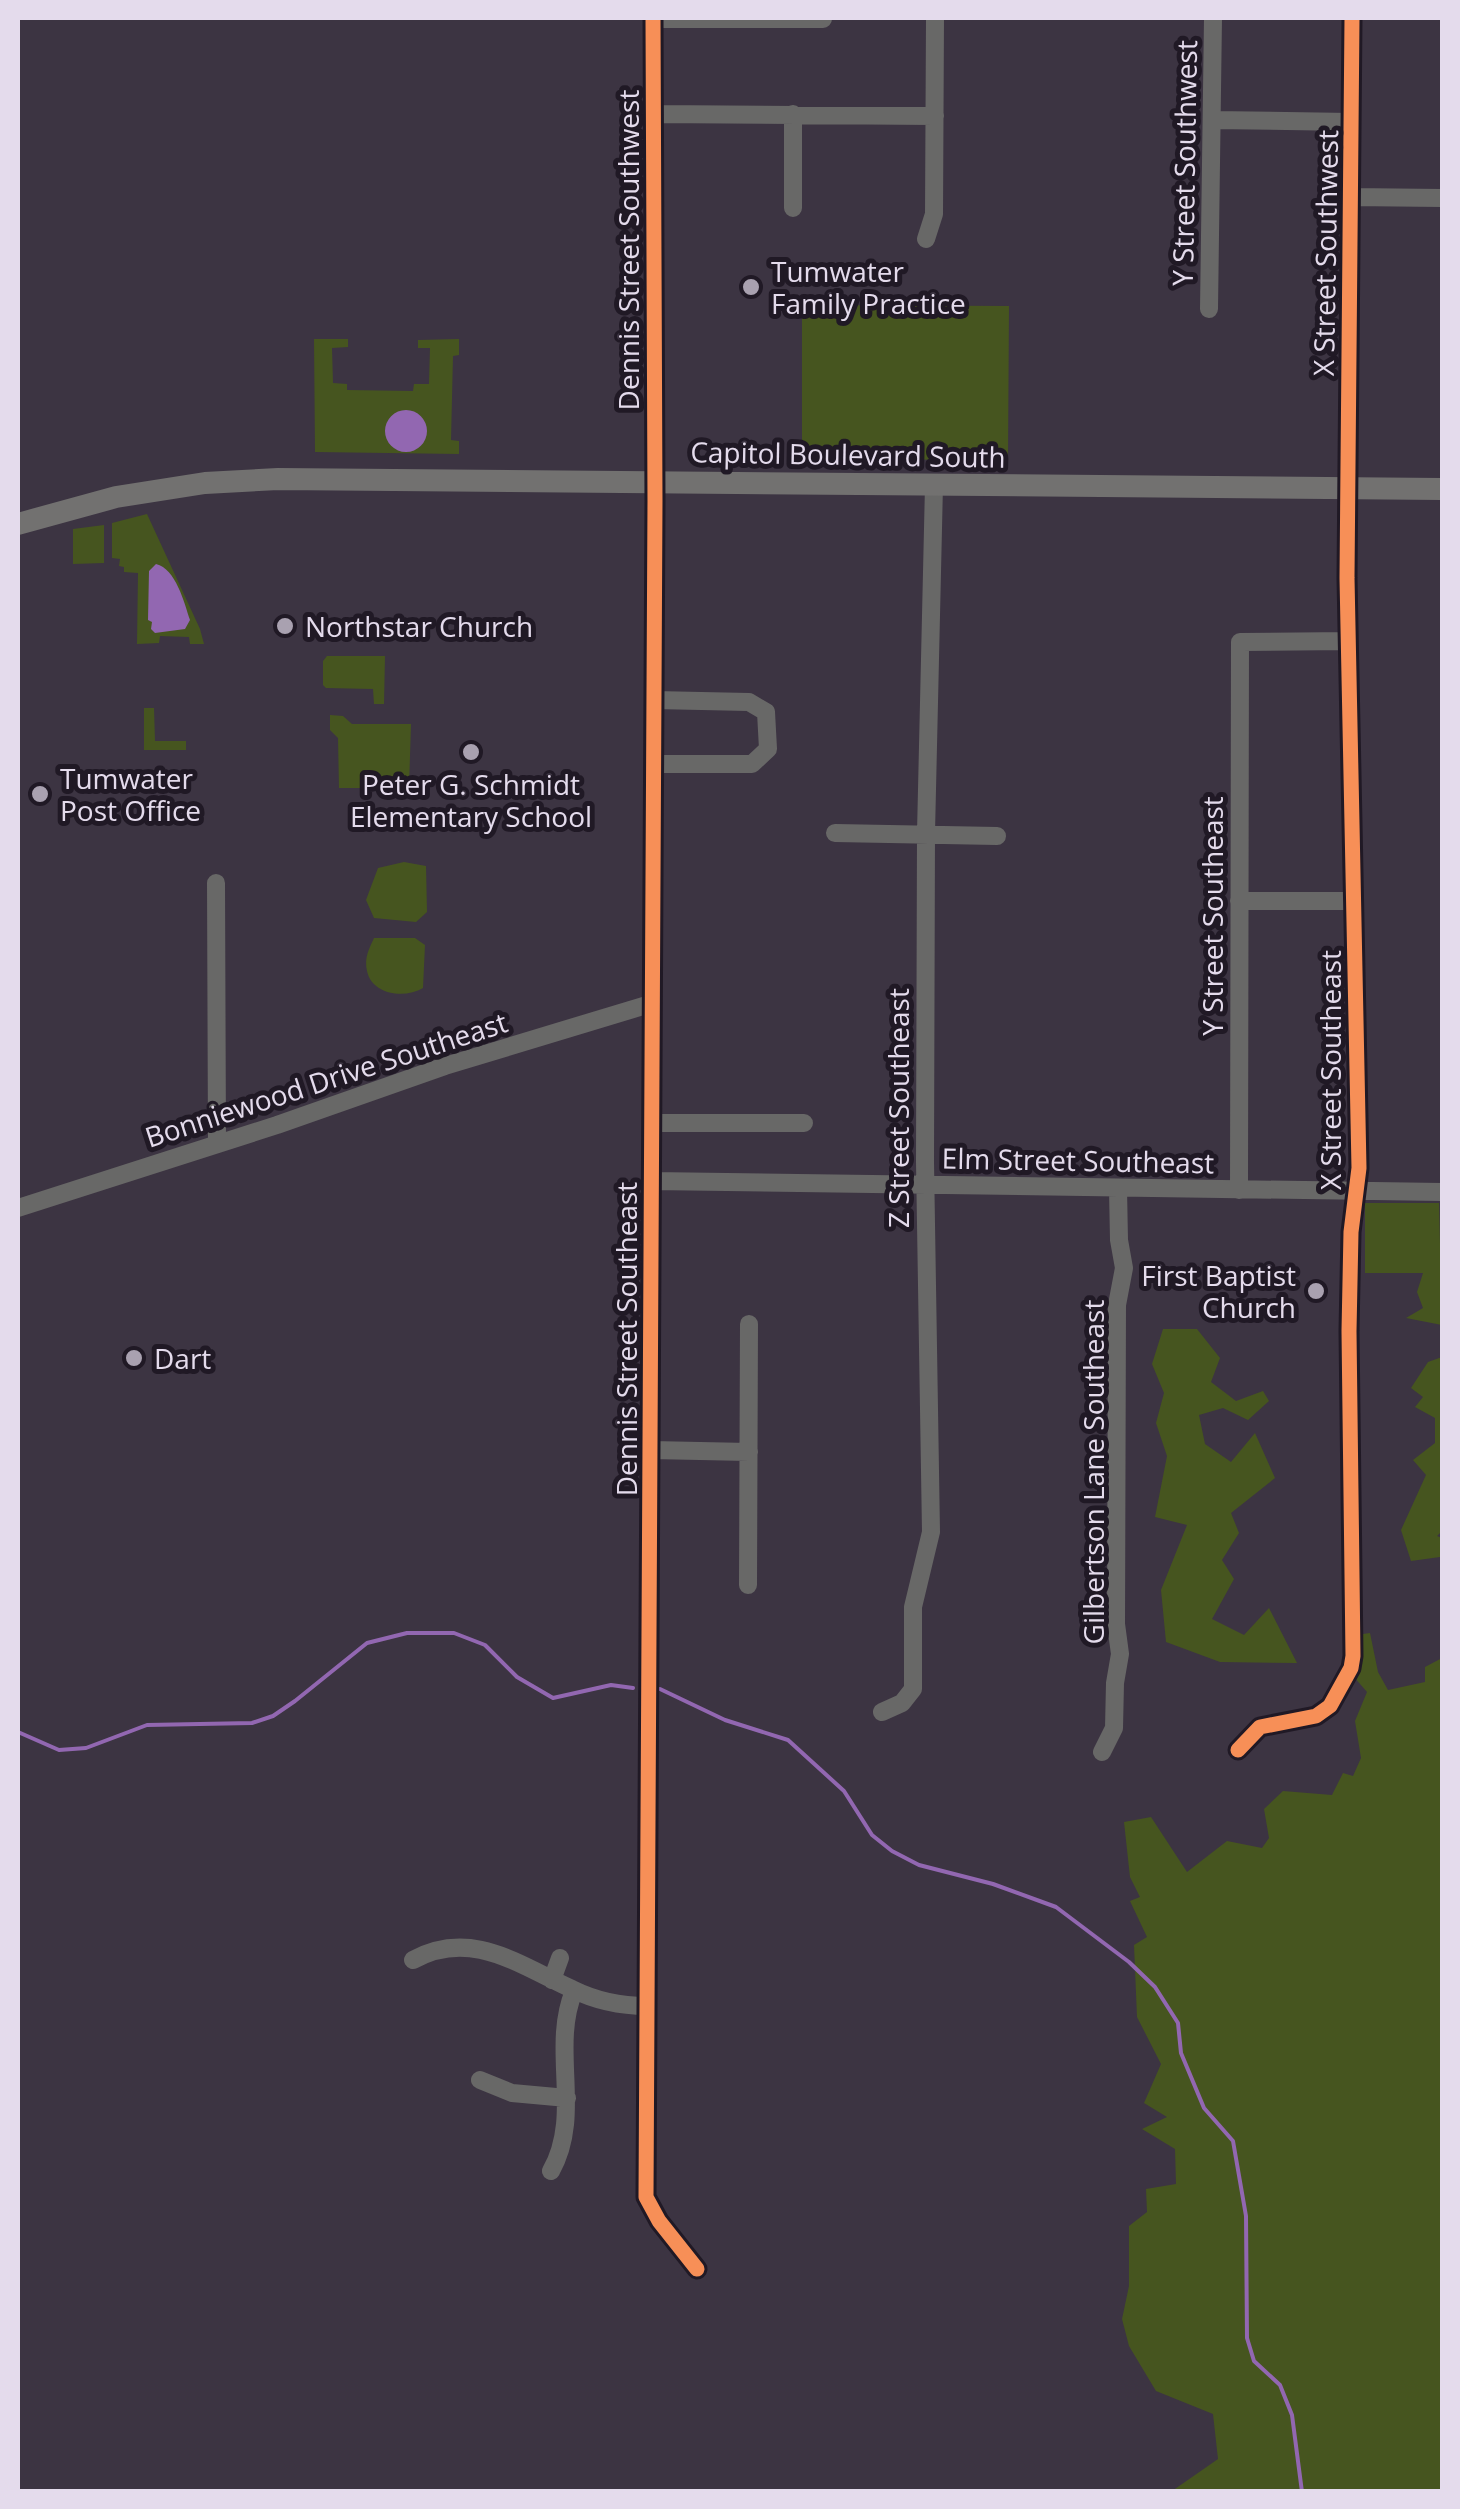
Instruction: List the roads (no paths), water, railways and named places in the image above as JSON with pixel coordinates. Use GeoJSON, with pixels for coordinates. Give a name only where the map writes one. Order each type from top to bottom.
{"type":"FeatureCollection","features":[{"type":"Feature","properties":{"kind":"main road","name":"Capitol Boulevard South"},"geometry":{"type":"LineString","coordinates":[[18,524],[116,496],[239,481],[370,478],[1442,489]]}},
{"type":"Feature","properties":{"kind":"street"},"geometry":{"type":"LineString","coordinates":[[653,18],[823,18]]}},
{"type":"Feature","properties":{"kind":"street","name":"Dennis Street Southwest"},"geometry":{"type":"LineString","coordinates":[[653,18],[655,482]]}},
{"type":"Feature","properties":{"kind":"street"},"geometry":{"type":"LineString","coordinates":[[926,239],[934,214],[935,18]]}},
{"type":"Feature","properties":{"kind":"street","name":"Y Street Southwest"},"geometry":{"type":"LineString","coordinates":[[1209,309],[1214,18]]}},
{"type":"Feature","properties":{"kind":"street","name":"X Street Southwest"},"geometry":{"type":"LineString","coordinates":[[1348,488],[1352,18]]}},
{"type":"Feature","properties":{"kind":"street"},"geometry":{"type":"LineString","coordinates":[[653,114],[935,116]]}},
{"type":"Feature","properties":{"kind":"street"},"geometry":{"type":"LineString","coordinates":[[793,114],[793,208]]}},
{"type":"Feature","properties":{"kind":"street"},"geometry":{"type":"LineString","coordinates":[[1212,120],[1351,122]]}},
{"type":"Feature","properties":{"kind":"street"},"geometry":{"type":"LineString","coordinates":[[1351,198],[1442,198]]}},
{"type":"Feature","properties":{"kind":"street","name":"Dennis Street Southeast"},"geometry":{"type":"LineString","coordinates":[[655,482],[646,2197],[659,2236],[697,2269]]}},
{"type":"Feature","properties":{"kind":"street","name":"Z Street Southeast"},"geometry":{"type":"LineString","coordinates":[[882,1712],[902,1703],[912,1689],[913,1607],[931,1532],[926,834],[934,485]]}},
{"type":"Feature","properties":{"kind":"street","name":"X Street Southeast"},"geometry":{"type":"LineString","coordinates":[[1238,1750],[1260,1727],[1316,1716],[1330,1706],[1351,1668],[1353,1656],[1349,1331],[1356,1191],[1348,488]]}},
{"type":"Feature","properties":{"kind":"street","name":"Y Street Southeast"},"geometry":{"type":"LineString","coordinates":[[1239,1190],[1240,642],[1349,641]]}},
{"type":"Feature","properties":{"kind":"street"},"geometry":{"type":"LineString","coordinates":[[654,700],[749,702],[766,712],[770,737],[768,749],[752,764],[654,764]]}},
{"type":"Feature","properties":{"kind":"street"},"geometry":{"type":"LineString","coordinates":[[835,833],[996,836]]}},
{"type":"Feature","properties":{"kind":"street"},"geometry":{"type":"LineString","coordinates":[[216,883],[217,1144]]}},
{"type":"Feature","properties":{"kind":"street"},"geometry":{"type":"LineString","coordinates":[[1239,901],[1354,901]]}},
{"type":"Feature","properties":{"kind":"street","name":"Bonniewood Drive Southeast"},"geometry":{"type":"LineString","coordinates":[[18,1208],[445,1066],[652,1003]]}},
{"type":"Feature","properties":{"kind":"street"},"geometry":{"type":"LineString","coordinates":[[652,1123],[804,1124]]}},
{"type":"Feature","properties":{"kind":"street","name":"Elm Street Southeast"},"geometry":{"type":"LineString","coordinates":[[652,1182],[1442,1192]]}},
{"type":"Feature","properties":{"kind":"street","name":"Gilbertson Lane Southeast"},"geometry":{"type":"LineString","coordinates":[[1102,1752],[1114,1728],[1120,1654],[1116,1624],[1117,1304],[1124,1268],[1118,1190]]}},
{"type":"Feature","properties":{"kind":"street"},"geometry":{"type":"LineString","coordinates":[[748,1585],[749,1324]]}},
{"type":"Feature","properties":{"kind":"street"},"geometry":{"type":"LineString","coordinates":[[651,1450],[749,1452]]}},
{"type":"Feature","properties":{"kind":"street"},"geometry":{"type":"LineString","coordinates":[[413,1960],[440,1948],[475,1947],[574,1991],[610,2003],[647,2006]]}},
{"type":"Feature","properties":{"kind":"street"},"geometry":{"type":"LineString","coordinates":[[552,1980],[560,1958]]}},
{"type":"Feature","properties":{"kind":"street"},"geometry":{"type":"LineString","coordinates":[[552,2171],[566,2136],[566,2019],[574,1991]]}},
{"type":"Feature","properties":{"kind":"street"},"geometry":{"type":"LineString","coordinates":[[480,2080],[512,2093],[567,2098]]}},
{"type":"Feature","properties":{"kind":"waterway"},"geometry":{"type":"LineString","coordinates":[[18,1732],[59,1750],[86,1748],[147,1725],[252,1723],[273,1716],[295,1701],[367,1643],[407,1633],[454,1633],[485,1645],[517,1677],[553,1698],[611,1685],[633,1688]]}},
{"type":"Feature","properties":{"kind":"waterway"},"geometry":{"type":"LineString","coordinates":[[660,1689],[725,1720],[788,1740],[844,1791],[872,1835],[892,1851],[919,1865],[993,1884],[1056,1907],[1129,1962],[1155,1987],[1178,2023],[1181,2053],[1204,2108],[1233,2141],[1246,2216],[1247,2338],[1254,2361],[1280,2385],[1292,2415],[1302,2492]]}},
{"type":"Feature","properties":{"kind":"place","name":"Tumwater Family Practice"},"geometry":{"type":"Point","coordinates":[751,287]}},
{"type":"Feature","properties":{"kind":"place","name":"Northstar Church"},"geometry":{"type":"Point","coordinates":[285,626]}},
{"type":"Feature","properties":{"kind":"place","name":"Peter G. Schmidt Elementary School"},"geometry":{"type":"Point","coordinates":[471,752]}},
{"type":"Feature","properties":{"kind":"place","name":"Tumwater Post Office"},"geometry":{"type":"Point","coordinates":[40,794]}},
{"type":"Feature","properties":{"kind":"place","name":"First Baptist Church"},"geometry":{"type":"Point","coordinates":[1316,1291]}},
{"type":"Feature","properties":{"kind":"place","name":"Dart"},"geometry":{"type":"Point","coordinates":[134,1358]}}]}
